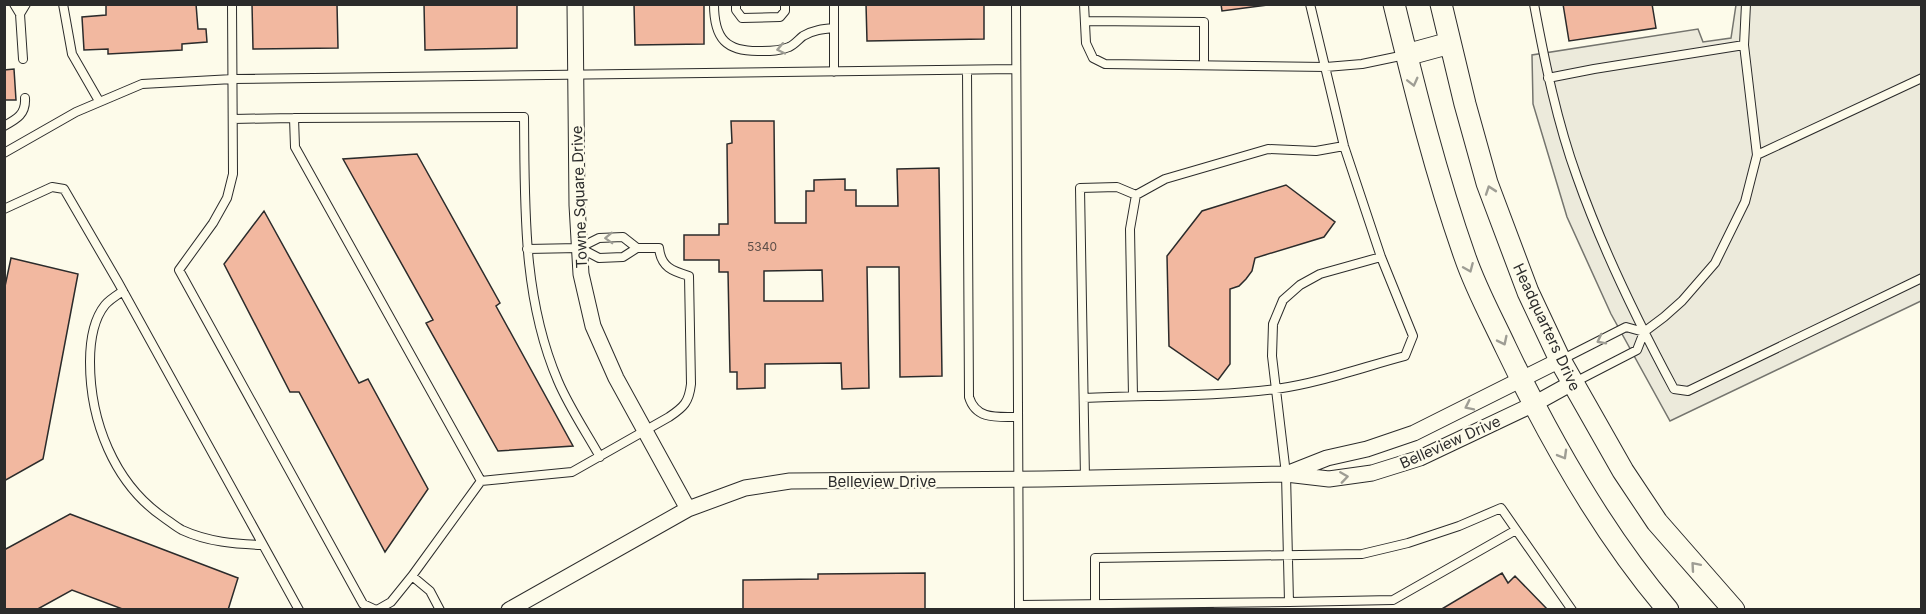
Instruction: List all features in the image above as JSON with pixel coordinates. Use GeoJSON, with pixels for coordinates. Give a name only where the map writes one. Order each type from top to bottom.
{"type":"FeatureCollection","features":[{"type":"Feature","properties":{"kind":"main road"},"geometry":{"type":"LineString","coordinates":[[1394,4],[1432,154],[1466,260],[1534,404],[1610,534],[1668,609]]}},
{"type":"Feature","properties":{"kind":"main road","name":"Headquarters Drive"},"geometry":{"type":"LineString","coordinates":[[1441,4],[1487,183],[1528,292],[1560,360],[1623,471],[1657,522],[1734,609]]}},
{"type":"Feature","properties":{"kind":"main road"},"geometry":{"type":"LineString","coordinates":[[1406,55],[1450,43]]}},
{"type":"Feature","properties":{"kind":"street","name":"Towne Square Drive"},"geometry":{"type":"LineString","coordinates":[[575,4],[581,274],[593,326],[616,378],[688,509]]}},
{"type":"Feature","properties":{"kind":"street","name":"Belleview Drive"},"geometry":{"type":"LineString","coordinates":[[1286,474],[1327,458],[1367,449],[1414,433],[1560,360]]}},
{"type":"Feature","properties":{"kind":"street","name":"Belleview Drive"},"geometry":{"type":"LineString","coordinates":[[509,609],[688,509],[745,488],[790,481],[1286,474],[1329,479],[1372,473],[1420,458],[1534,404],[1572,383]]}},
{"type":"Feature","properties":{"kind":"lane"},"geometry":{"type":"LineString","coordinates":[[14,4],[20,14],[23,58]]}},
{"type":"Feature","properties":{"kind":"lane"},"geometry":{"type":"LineString","coordinates":[[20,14],[26,4]]}},
{"type":"Feature","properties":{"kind":"lane"},"geometry":{"type":"LineString","coordinates":[[63,4],[72,54],[99,101]]}},
{"type":"Feature","properties":{"kind":"lane"},"geometry":{"type":"LineString","coordinates":[[232,4],[233,174],[228,198],[179,270],[363,604],[376,609],[391,602],[481,481],[572,472],[682,408],[690,396],[689,276],[672,271],[660,258],[659,248],[637,248],[623,257],[599,258],[579,248]]}},
{"type":"Feature","properties":{"kind":"lane"},"geometry":{"type":"LineString","coordinates":[[714,4],[716,30],[722,39],[733,48],[751,51],[780,50],[791,46],[815,30],[834,28]]}},
{"type":"Feature","properties":{"kind":"lane"},"geometry":{"type":"LineString","coordinates":[[736,4],[736,10],[742,18],[780,17],[785,11],[785,4]]}},
{"type":"Feature","properties":{"kind":"lane"},"geometry":{"type":"LineString","coordinates":[[834,4],[834,72]]}},
{"type":"Feature","properties":{"kind":"lane"},"geometry":{"type":"LineString","coordinates":[[1016,4],[1019,607],[1235,606],[1289,602],[1393,600],[1516,530]]}},
{"type":"Feature","properties":{"kind":"lane"},"geometry":{"type":"LineString","coordinates":[[1084,4],[1086,43],[1093,58],[1105,64],[1326,67],[1362,64],[1406,55]]}},
{"type":"Feature","properties":{"kind":"lane"},"geometry":{"type":"LineString","coordinates":[[1084,398],[1218,394],[1278,389],[1405,356],[1413,336],[1381,257],[1344,146],[1310,4]]}},
{"type":"Feature","properties":{"kind":"lane"},"geometry":{"type":"LineString","coordinates":[[1534,4],[1548,78],[1576,176],[1609,260],[1674,389],[1688,391],[1922,279]]}},
{"type":"Feature","properties":{"kind":"lane"},"geometry":{"type":"LineString","coordinates":[[1572,383],[1637,350],[1644,332],[1682,301],[1715,263],[1745,202],[1757,155],[1744,45],[1746,4]]}},
{"type":"Feature","properties":{"kind":"lane"},"geometry":{"type":"LineString","coordinates":[[1085,21],[1204,22],[1204,64]]}},
{"type":"Feature","properties":{"kind":"lane"},"geometry":{"type":"LineString","coordinates":[[1548,78],[1744,45]]}},
{"type":"Feature","properties":{"kind":"lane"},"geometry":{"type":"LineString","coordinates":[[4,153],[99,101],[142,84],[233,79],[1016,69]]}},
{"type":"Feature","properties":{"kind":"lane"},"geometry":{"type":"LineString","coordinates":[[967,70],[969,397],[978,413],[990,417],[1018,417]]}},
{"type":"Feature","properties":{"kind":"lane"},"geometry":{"type":"LineString","coordinates":[[1757,155],[1922,78]]}},
{"type":"Feature","properties":{"kind":"lane"},"geometry":{"type":"LineString","coordinates":[[4,126],[19,117],[25,107],[25,98]]}},
{"type":"Feature","properties":{"kind":"lane"},"geometry":{"type":"LineString","coordinates":[[233,118],[524,117],[527,249],[530,280],[544,342],[558,382],[600,457]]}},
{"type":"Feature","properties":{"kind":"lane"},"geometry":{"type":"LineString","coordinates":[[294,118],[295,147],[481,481]]}},
{"type":"Feature","properties":{"kind":"lane"},"geometry":{"type":"LineString","coordinates":[[1133,396],[1130,230],[1136,195],[1165,178],[1268,149],[1316,151],[1344,146]]}},
{"type":"Feature","properties":{"kind":"lane"},"geometry":{"type":"LineString","coordinates":[[4,209],[52,187],[64,189],[299,609]]}},
{"type":"Feature","properties":{"kind":"lane"},"geometry":{"type":"LineString","coordinates":[[1085,478],[1080,188],[1117,188],[1136,195]]}},
{"type":"Feature","properties":{"kind":"lane"},"geometry":{"type":"LineString","coordinates":[[527,249],[579,248],[598,238],[623,237],[637,248]]}},
{"type":"Feature","properties":{"kind":"lane"},"geometry":{"type":"LineString","coordinates":[[1289,602],[1286,474],[1278,389],[1272,356],[1273,324],[1283,300],[1300,285],[1320,274],[1381,257]]}},
{"type":"Feature","properties":{"kind":"lane"},"geometry":{"type":"LineString","coordinates":[[123,291],[105,305],[96,324],[90,346],[93,405],[106,446],[132,489],[152,509],[181,529],[213,540],[237,544],[262,544]]}},
{"type":"Feature","properties":{"kind":"lane"},"geometry":{"type":"LineString","coordinates":[[1560,360],[1626,327],[1644,332]]}},
{"type":"Feature","properties":{"kind":"lane"},"geometry":{"type":"LineString","coordinates":[[1095,607],[1095,558],[1362,554],[1408,543],[1459,526],[1501,508],[1572,609]]}},
{"type":"Feature","properties":{"kind":"lane"},"geometry":{"type":"LineString","coordinates":[[412,576],[430,591],[440,609]]}},
{"type":"Feature","properties":{"kind":"shaded area"},"geometry":{"type":"Polygon","coordinates":[[[1736,5],[1921,5],[1921,301],[1670,421],[1611,314],[1567,217],[1533,104],[1532,55],[1698,29],[1703,42],[1731,38],[1736,5]]]}},
{"type":"Feature","properties":{"kind":"building"},"geometry":{"type":"Polygon","coordinates":[[[106,4],[196,4],[198,29],[206,29],[207,42],[182,44],[182,50],[108,54],[108,49],[84,50],[82,17],[106,15],[106,4]]]}},
{"type":"Feature","properties":{"kind":"building"},"geometry":{"type":"Polygon","coordinates":[[[252,4],[337,4],[338,48],[253,49],[252,4]]]}},
{"type":"Feature","properties":{"kind":"building"},"geometry":{"type":"Polygon","coordinates":[[[424,4],[517,4],[517,48],[425,50],[424,4]]]}},
{"type":"Feature","properties":{"kind":"building"},"geometry":{"type":"Polygon","coordinates":[[[634,4],[704,4],[704,44],[635,45],[634,4]]]}},
{"type":"Feature","properties":{"kind":"building"},"geometry":{"type":"Polygon","coordinates":[[[866,4],[984,4],[984,39],[867,41],[866,4]]]}},
{"type":"Feature","properties":{"kind":"building"},"geometry":{"type":"Polygon","coordinates":[[[1221,4],[1267,4],[1267,5],[1222,11],[1221,4]]]}},
{"type":"Feature","properties":{"kind":"building"},"geometry":{"type":"Polygon","coordinates":[[[1563,4],[1652,4],[1656,28],[1569,41],[1563,4]]]}},
{"type":"Feature","properties":{"kind":"building"},"geometry":{"type":"Polygon","coordinates":[[[14,69],[16,100],[4,100],[4,70],[14,69]]]}},
{"type":"Feature","properties":{"kind":"building"},"geometry":{"type":"Polygon","coordinates":[[[731,121],[774,121],[775,223],[806,223],[806,191],[814,191],[814,180],[845,179],[845,190],[856,190],[856,206],[898,206],[897,169],[939,168],[942,376],[900,377],[899,267],[867,267],[869,388],[842,389],[841,363],[765,364],[765,388],[737,389],[737,372],[730,372],[728,272],[719,272],[719,260],[684,260],[684,235],[719,235],[719,224],[728,224],[727,144],[732,143],[731,121]],[[822,270],[764,271],[764,301],[823,301],[822,270]]]}},
{"type":"Feature","properties":{"kind":"building"},"geometry":{"type":"Polygon","coordinates":[[[417,154],[500,303],[496,306],[573,446],[498,451],[426,323],[433,320],[343,159],[417,154]]]}},
{"type":"Feature","properties":{"kind":"building"},"geometry":{"type":"Polygon","coordinates":[[[1286,185],[1335,222],[1324,237],[1255,258],[1252,271],[1246,279],[1239,286],[1230,289],[1230,364],[1218,380],[1169,346],[1167,256],[1202,211],[1286,185]]]}},
{"type":"Feature","properties":{"kind":"building"},"geometry":{"type":"Polygon","coordinates":[[[264,211],[359,383],[368,379],[428,489],[385,552],[299,392],[290,392],[224,264],[264,211]]]}},
{"type":"Feature","properties":{"kind":"building"},"geometry":{"type":"Polygon","coordinates":[[[11,258],[78,274],[43,459],[4,481],[4,291],[11,258]]]}},
{"type":"Feature","properties":{"kind":"building"},"geometry":{"type":"Polygon","coordinates":[[[70,514],[238,578],[228,610],[125,610],[72,590],[36,610],[4,610],[4,550],[70,514]]]}},
{"type":"Feature","properties":{"kind":"building"},"geometry":{"type":"Polygon","coordinates":[[[925,573],[925,610],[743,610],[743,580],[818,579],[818,574],[925,573]]]}},
{"type":"Feature","properties":{"kind":"building"},"geometry":{"type":"Polygon","coordinates":[[[1502,573],[1508,583],[1515,576],[1548,610],[1440,610],[1502,573]]]}},
{"type":"Feature","properties":{"kind":"building"},"geometry":{"type":"Polygon","coordinates":[[[1213,607],[1213,610],[1120,610],[1120,608],[1213,607]]]}}]}
